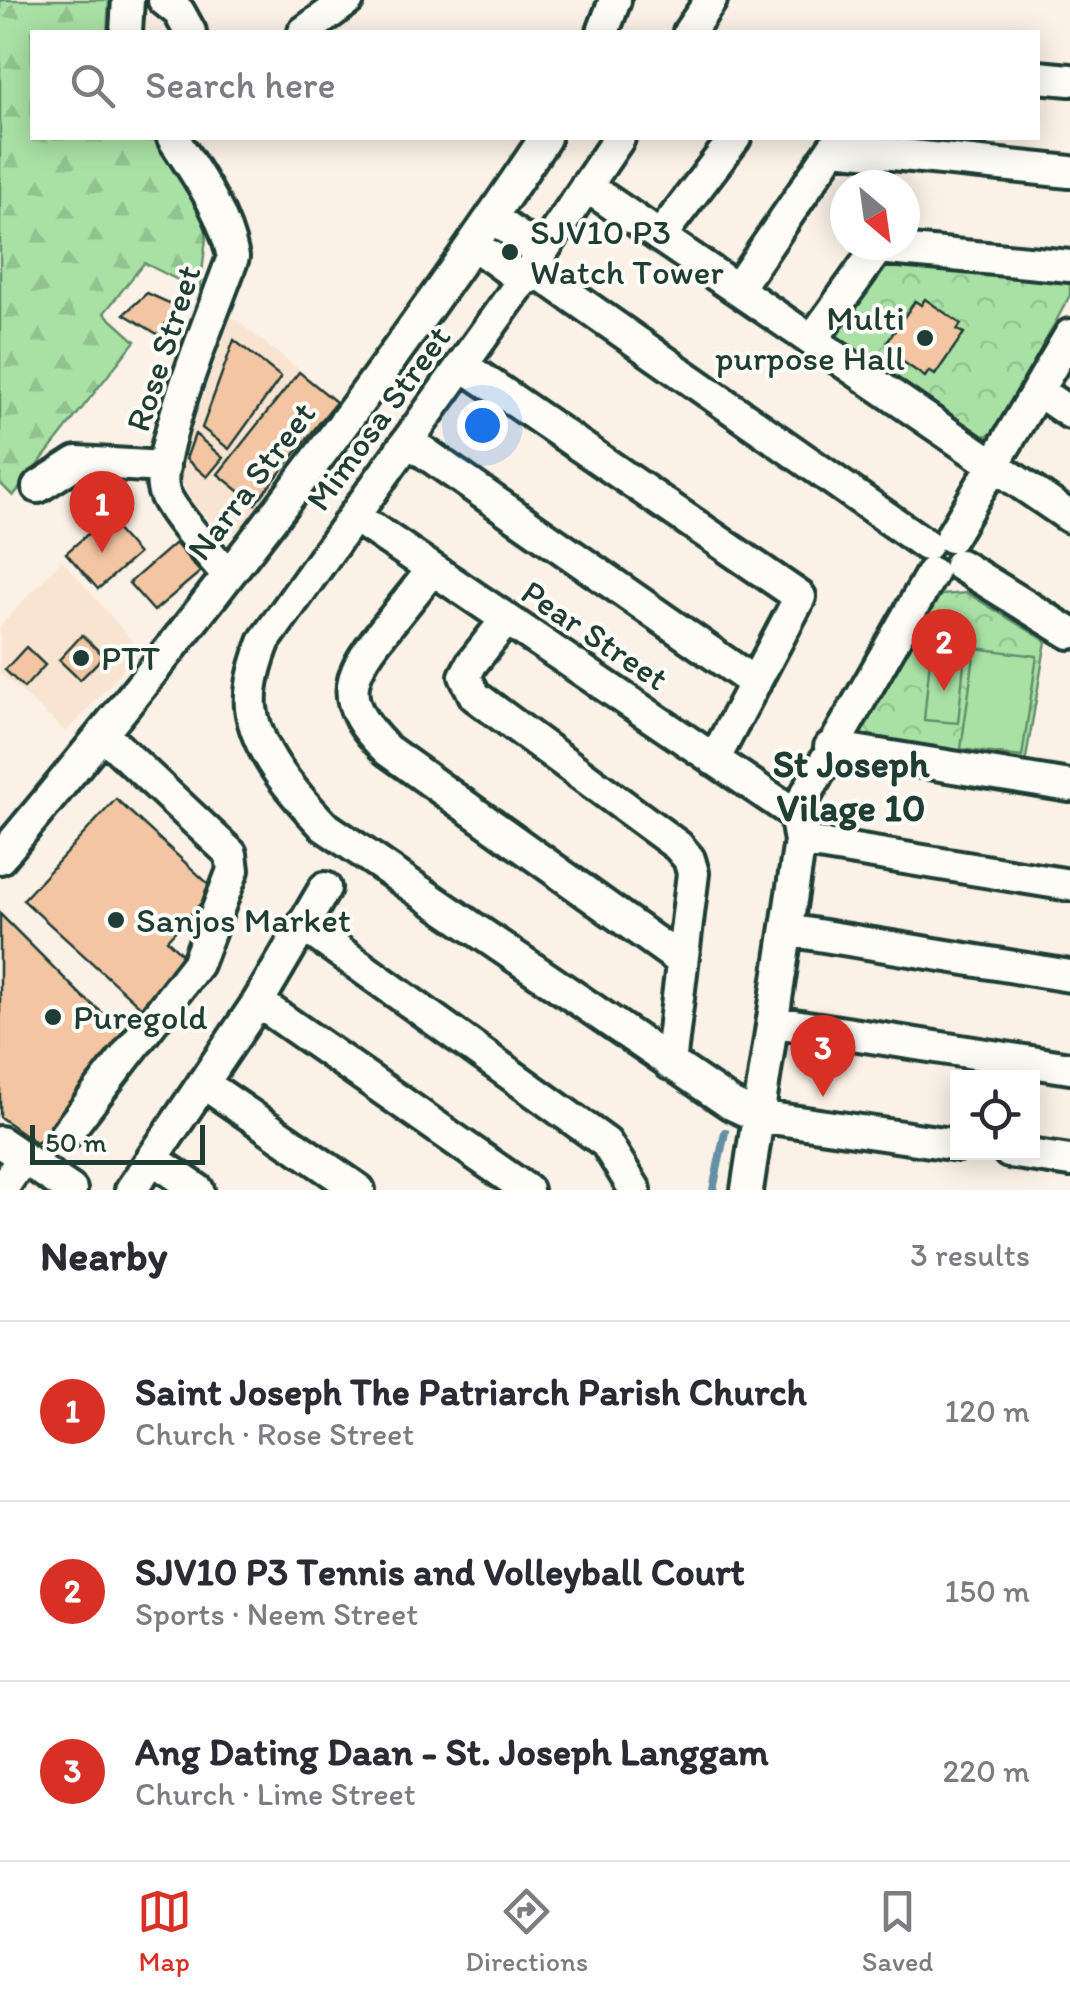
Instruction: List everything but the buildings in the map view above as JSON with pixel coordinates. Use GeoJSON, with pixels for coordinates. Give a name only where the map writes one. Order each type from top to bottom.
{"type":"FeatureCollection","features":[{"type":"Feature","properties":{"kind":"street"},"geometry":{"type":"LineString","coordinates":[[126,30],[128,0]]}},
{"type":"Feature","properties":{"kind":"street"},"geometry":{"type":"LineString","coordinates":[[307,30],[348,0]]}},
{"type":"Feature","properties":{"kind":"street"},"geometry":{"type":"LineString","coordinates":[[604,30],[615,0]]}},
{"type":"Feature","properties":{"kind":"street"},"geometry":{"type":"LineString","coordinates":[[690,30],[711,0]]}},
{"type":"Feature","properties":{"kind":"street"},"geometry":{"type":"LineString","coordinates":[[1040,77],[1070,80]]}},
{"type":"Feature","properties":{"kind":"street","name":"Rose Street"},"geometry":{"type":"LineString","coordinates":[[175,140],[212,196],[229,236],[233,257],[174,426],[163,491],[190,531],[228,575]]}},
{"type":"Feature","properties":{"kind":"street","name":"Narra Street"},"geometry":{"type":"LineString","coordinates":[[0,858],[228,575],[492,218],[545,140]]}},
{"type":"Feature","properties":{"kind":"street","name":"Mimosa Street"},"geometry":{"type":"LineString","coordinates":[[618,140],[535,269],[265,640],[257,660],[251,708],[270,757],[296,796],[324,826],[670,1064],[731,1104],[757,1116]]}},
{"type":"Feature","properties":{"kind":"street"},"geometry":{"type":"LineString","coordinates":[[662,235],[733,140]]}},
{"type":"Feature","properties":{"kind":"street"},"geometry":{"type":"LineString","coordinates":[[738,288],[833,148],[1070,172]]}},
{"type":"Feature","properties":{"kind":"street"},"geometry":{"type":"LineString","coordinates":[[586,186],[1070,517]]}},
{"type":"Feature","properties":{"kind":"street"},"geometry":{"type":"LineString","coordinates":[[492,218],[535,269]]}},
{"type":"Feature","properties":{"kind":"street"},"geometry":{"type":"LineString","coordinates":[[472,244],[535,269],[942,555],[1070,633]]}},
{"type":"Feature","properties":{"kind":"street"},"geometry":{"type":"LineString","coordinates":[[812,340],[878,248],[1070,266]]}},
{"type":"Feature","properties":{"kind":"street"},"geometry":{"type":"LineString","coordinates":[[747,1190],[775,1022],[797,827],[830,747],[1070,335]]}},
{"type":"Feature","properties":{"kind":"street"},"geometry":{"type":"LineString","coordinates":[[462,366],[800,596],[714,760]]}},
{"type":"Feature","properties":{"kind":"street"},"geometry":{"type":"LineString","coordinates":[[1038,391],[1070,413]]}},
{"type":"Feature","properties":{"kind":"street"},"geometry":{"type":"LineString","coordinates":[[408,440],[754,683]]}},
{"type":"Feature","properties":{"kind":"street"},"geometry":{"type":"LineString","coordinates":[[38,487],[78,462],[164,468]]}},
{"type":"Feature","properties":{"kind":"street","name":"Pear Street"},"geometry":{"type":"LineString","coordinates":[[354,516],[714,760],[797,827]]}},
{"type":"Feature","properties":{"kind":"street"},"geometry":{"type":"LineString","coordinates":[[432,570],[357,663],[352,690],[357,712],[369,732],[387,750],[682,962]]}},
{"type":"Feature","properties":{"kind":"street"},"geometry":{"type":"LineString","coordinates":[[506,620],[472,663],[466,676],[468,686],[487,708],[678,846],[689,860],[693,873],[670,1064]]}},
{"type":"Feature","properties":{"kind":"street"},"geometry":{"type":"LineString","coordinates":[[65,1136],[193,970],[233,870],[231,854],[103,734]]}},
{"type":"Feature","properties":{"kind":"street"},"geometry":{"type":"LineString","coordinates":[[830,747],[1070,786]]}},
{"type":"Feature","properties":{"kind":"street"},"geometry":{"type":"LineString","coordinates":[[797,827],[1070,885]]}},
{"type":"Feature","properties":{"kind":"street"},"geometry":{"type":"LineString","coordinates":[[131,1190],[258,1002],[324,888]]}},
{"type":"Feature","properties":{"kind":"street"},"geometry":{"type":"LineString","coordinates":[[304,926],[606,1143],[635,1190]]}},
{"type":"Feature","properties":{"kind":"street"},"geometry":{"type":"LineString","coordinates":[[787,930],[1070,976]]}},
{"type":"Feature","properties":{"kind":"street"},"geometry":{"type":"LineString","coordinates":[[258,1002],[527,1190]]}},
{"type":"Feature","properties":{"kind":"street"},"geometry":{"type":"LineString","coordinates":[[775,1022],[1070,1068]]}},
{"type":"Feature","properties":{"kind":"street"},"geometry":{"type":"LineString","coordinates":[[203,1083],[359,1190]]}},
{"type":"Feature","properties":{"kind":"street"},"geometry":{"type":"LineString","coordinates":[[757,1116],[950,1144]]}},
{"type":"Feature","properties":{"kind":"street"},"geometry":{"type":"LineString","coordinates":[[1,1190],[12,1150],[71,1190]]}},
{"type":"Feature","properties":{"kind":"street"},"geometry":{"type":"LineString","coordinates":[[1040,1156],[1070,1161]]}},
{"type":"Feature","properties":{"kind":"street"},"geometry":{"type":"LineString","coordinates":[[153,1159],[198,1190]]}},
{"type":"Feature","properties":{"kind":"shaded area"},"geometry":{"type":"Polygon","coordinates":[[[231,316],[342,404],[236,532],[216,526],[194,505],[181,480],[181,459],[231,316]]]}},
{"type":"Feature","properties":{"kind":"shaded area"},"geometry":{"type":"Polygon","coordinates":[[[62,560],[141,651],[66,732],[0,673],[0,626],[62,560]]]}},
{"type":"Feature","properties":{"kind":"green space"},"geometry":{"type":"Polygon","coordinates":[[[0,0],[109,0],[107,30],[30,30],[30,140],[163,140],[208,220],[200,291],[144,263],[104,313],[135,341],[13,496],[0,483],[0,0]]]}},
{"type":"Feature","properties":{"kind":"green space"},"geometry":{"type":"Polygon","coordinates":[[[920,257],[1070,273],[1070,295],[996,433],[980,437],[835,334],[888,260],[920,257]]]}},
{"type":"Feature","properties":{"kind":"green space"},"geometry":{"type":"Polygon","coordinates":[[[967,593],[1046,641],[1024,770],[867,745],[861,730],[927,606],[941,595],[967,593]]]}},
{"type":"Feature","properties":{"kind":"green space"},"geometry":{"type":"Polygon","coordinates":[[[975,648],[1037,656],[1022,757],[961,749],[975,648]]]}},
{"type":"Feature","properties":{"kind":"green space"},"geometry":{"type":"Polygon","coordinates":[[[930,659],[964,663],[958,723],[924,720],[930,659]]]}},
{"type":"Feature","properties":{"kind":"waterway"},"geometry":{"type":"LineString","coordinates":[[713,1190],[725,1132]]}},
{"type":"Feature","properties":{"kind":"place","name":"SJV10 P3 Watch Tower"},"geometry":{"type":"Point","coordinates":[510,252]}},
{"type":"Feature","properties":{"kind":"place","name":"Multi purpose Hall"},"geometry":{"type":"Point","coordinates":[925,338]}},
{"type":"Feature","properties":{"kind":"place","name":"Saint Joseph The Patriarch Parish Church"},"geometry":{"type":"Point","coordinates":[102,553]}},
{"type":"Feature","properties":{"kind":"place","name":"PTT"},"geometry":{"type":"Point","coordinates":[81,658]}},
{"type":"Feature","properties":{"kind":"place","name":"SJV10 P3 Tennis and Volleyball Court"},"geometry":{"type":"Point","coordinates":[944,691]}},
{"type":"Feature","properties":{"kind":"place","name":"Sanjos Market"},"geometry":{"type":"Point","coordinates":[116,920]}},
{"type":"Feature","properties":{"kind":"place","name":"Puregold"},"geometry":{"type":"Point","coordinates":[53,1017]}},
{"type":"Feature","properties":{"kind":"place","name":"Ang Dating Daan - St. Joseph Langgam"},"geometry":{"type":"Point","coordinates":[823,1097]}},
{"type":"Feature","properties":{"kind":"district","name":"St Joseph Vilage 10"},"geometry":{"type":"Point","coordinates":[851,786]}}]}
